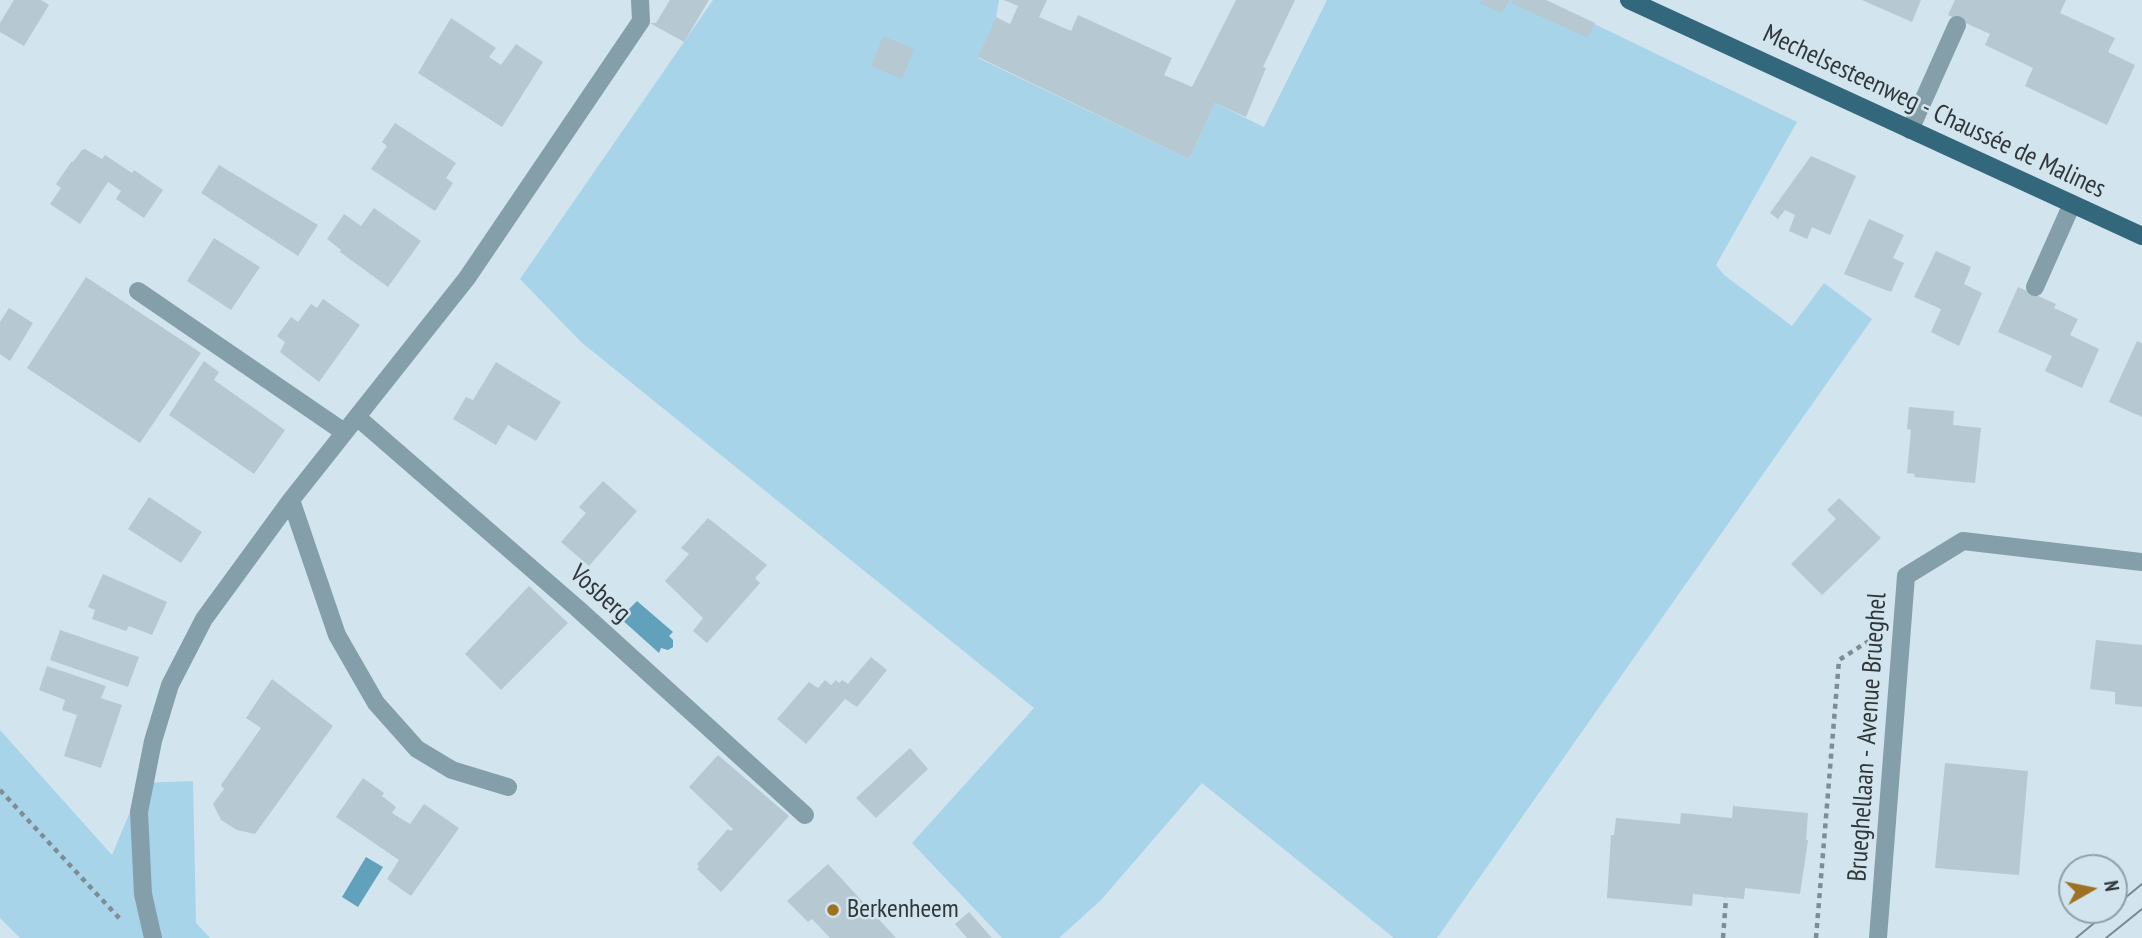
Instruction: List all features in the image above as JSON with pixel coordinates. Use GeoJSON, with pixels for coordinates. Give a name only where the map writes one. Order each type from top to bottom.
{"type":"FeatureCollection","features":[{"type":"Feature","properties":{"kind":"main road","name":"Mechelsesteenweg - Chaussée de Malines"},"geometry":{"type":"LineString","coordinates":[[1629,0],[2142,236]]}},
{"type":"Feature","properties":{"kind":"street"},"geometry":{"type":"LineString","coordinates":[[153,938],[143,894],[139,812],[153,741],[170,685],[204,619],[291,500],[467,278],[641,21],[639,0]]}},
{"type":"Feature","properties":{"kind":"street"},"geometry":{"type":"LineString","coordinates":[[1910,130],[1957,25]]}},
{"type":"Feature","properties":{"kind":"street"},"geometry":{"type":"LineString","coordinates":[[2035,287],[2072,204]]}},
{"type":"Feature","properties":{"kind":"street"},"geometry":{"type":"LineString","coordinates":[[138,290],[344,432]]}},
{"type":"Feature","properties":{"kind":"street","name":"Vosberg"},"geometry":{"type":"LineString","coordinates":[[357,417],[577,608],[805,815]]}},
{"type":"Feature","properties":{"kind":"street"},"geometry":{"type":"LineString","coordinates":[[291,500],[337,635],[376,703],[417,749],[452,770],[508,787]]}},
{"type":"Feature","properties":{"kind":"street","name":"Brueghellaan - Avenue Brueghel"},"geometry":{"type":"LineString","coordinates":[[1878,938],[1906,576],[1963,541],[2142,562]]}},
{"type":"Feature","properties":{"kind":"path"},"geometry":{"type":"LineString","coordinates":[[1816,938],[1839,660],[1903,620]]}},
{"type":"Feature","properties":{"kind":"path"},"geometry":{"type":"LineString","coordinates":[[0,790],[128,928]]}},
{"type":"Feature","properties":{"kind":"path"},"geometry":{"type":"LineString","coordinates":[[1723,938],[1726,898]]}},
{"type":"Feature","properties":{"kind":"shaded area"},"geometry":{"type":"Polygon","coordinates":[[[713,0],[999,0],[996,17],[978,58],[1189,159],[1215,103],[1264,127],[1327,0],[1545,0],[1797,122],[1716,265],[1724,275],[1792,326],[1824,283],[1872,319],[1437,938],[1394,938],[1202,783],[1101,900],[1059,938],[1002,938],[912,843],[1034,708],[581,342],[520,279],[713,0]]]}},
{"type":"Feature","properties":{"kind":"shaded area"},"geometry":{"type":"Polygon","coordinates":[[[637,601],[673,632],[669,636],[673,640],[673,647],[668,650],[661,648],[659,653],[620,618],[637,601]]]}},
{"type":"Feature","properties":{"kind":"shaded area"},"geometry":{"type":"Polygon","coordinates":[[[0,730],[112,855],[142,783],[193,781],[196,923],[210,938],[20,938],[0,918],[0,730]]]}},
{"type":"Feature","properties":{"kind":"shaded area"},"geometry":{"type":"Polygon","coordinates":[[[366,857],[383,867],[358,907],[342,897],[366,857]]]}},
{"type":"Feature","properties":{"kind":"building"},"geometry":{"type":"Polygon","coordinates":[[[14,0],[41,0],[49,5],[24,46],[0,32],[0,23],[14,0]]]}},
{"type":"Feature","properties":{"kind":"building"},"geometry":{"type":"Polygon","coordinates":[[[670,0],[709,0],[684,42],[650,23],[656,23],[670,0]]]}},
{"type":"Feature","properties":{"kind":"building"},"geometry":{"type":"Polygon","coordinates":[[[1004,0],[1047,0],[1039,17],[1071,31],[1078,15],[1172,58],[1164,75],[1192,87],[1236,0],[1295,0],[1263,67],[1266,68],[1246,117],[1215,103],[1189,159],[978,57],[996,17],[1010,24],[1018,6],[1004,0]]]}},
{"type":"Feature","properties":{"kind":"building"},"geometry":{"type":"Polygon","coordinates":[[[1482,0],[1509,0],[1502,13],[1480,3],[1482,0]]]}},
{"type":"Feature","properties":{"kind":"building"},"geometry":{"type":"Polygon","coordinates":[[[1512,0],[1546,0],[1595,23],[1588,38],[1511,3],[1512,0]]]}},
{"type":"Feature","properties":{"kind":"building"},"geometry":{"type":"Polygon","coordinates":[[[1862,0],[1921,0],[1912,22],[1862,0]]]}},
{"type":"Feature","properties":{"kind":"building"},"geometry":{"type":"Polygon","coordinates":[[[1955,0],[2066,0],[2060,13],[2115,38],[2108,52],[2135,65],[2107,125],[2025,86],[2033,68],[1985,45],[1990,34],[1948,15],[1955,0]]]}},
{"type":"Feature","properties":{"kind":"building"},"geometry":{"type":"Polygon","coordinates":[[[451,18],[496,48],[489,57],[501,65],[516,44],[543,62],[502,127],[418,73],[451,18]]]}},
{"type":"Feature","properties":{"kind":"building"},"geometry":{"type":"Polygon","coordinates":[[[883,36],[914,49],[902,79],[871,66],[883,36]]]}},
{"type":"Feature","properties":{"kind":"building"},"geometry":{"type":"Polygon","coordinates":[[[395,123],[456,163],[446,178],[453,183],[435,211],[371,169],[387,146],[382,142],[395,123]]]}},
{"type":"Feature","properties":{"kind":"building"},"geometry":{"type":"Polygon","coordinates":[[[85,149],[102,159],[105,155],[132,173],[134,170],[163,190],[144,218],[116,199],[121,191],[108,182],[80,224],[50,204],[61,188],[56,184],[72,161],[85,149]]]}},
{"type":"Feature","properties":{"kind":"building"},"geometry":{"type":"Polygon","coordinates":[[[1811,156],[1856,176],[1830,235],[1812,227],[1807,239],[1789,231],[1795,215],[1785,210],[1778,219],[1770,213],[1811,156]]]}},
{"type":"Feature","properties":{"kind":"building"},"geometry":{"type":"Polygon","coordinates":[[[219,165],[318,225],[298,256],[201,193],[219,165]]]}},
{"type":"Feature","properties":{"kind":"building"},"geometry":{"type":"Polygon","coordinates":[[[374,208],[421,241],[388,287],[340,252],[341,250],[327,239],[344,214],[361,226],[374,208]]]}},
{"type":"Feature","properties":{"kind":"building"},"geometry":{"type":"Polygon","coordinates":[[[1869,219],[1904,235],[1893,258],[1904,263],[1891,292],[1844,274],[1869,219]]]}},
{"type":"Feature","properties":{"kind":"building"},"geometry":{"type":"Polygon","coordinates":[[[214,238],[260,267],[231,310],[187,281],[214,238]]]}},
{"type":"Feature","properties":{"kind":"building"},"geometry":{"type":"Polygon","coordinates":[[[1936,251],[1971,267],[1964,284],[1982,293],[1959,346],[1931,332],[1941,309],[1914,297],[1936,251]]]}},
{"type":"Feature","properties":{"kind":"building"},"geometry":{"type":"Polygon","coordinates":[[[86,277],[201,353],[140,443],[27,368],[86,277]]]}},
{"type":"Feature","properties":{"kind":"building"},"geometry":{"type":"Polygon","coordinates":[[[2018,287],[2056,304],[2054,308],[2078,319],[2070,335],[2099,349],[2082,388],[2045,371],[2052,356],[1998,332],[2018,287]]]}},
{"type":"Feature","properties":{"kind":"building"},"geometry":{"type":"Polygon","coordinates":[[[323,299],[360,325],[319,382],[280,352],[285,342],[277,336],[291,317],[298,322],[311,304],[317,308],[323,299]]]}},
{"type":"Feature","properties":{"kind":"building"},"geometry":{"type":"Polygon","coordinates":[[[9,308],[33,323],[10,361],[0,354],[0,322],[9,308]]]}},
{"type":"Feature","properties":{"kind":"building"},"geometry":{"type":"Polygon","coordinates":[[[2137,341],[2142,343],[2142,417],[2109,402],[2137,341]]]}},
{"type":"Feature","properties":{"kind":"building"},"geometry":{"type":"Polygon","coordinates":[[[204,361],[219,372],[214,380],[285,430],[254,474],[169,415],[204,361]]]}},
{"type":"Feature","properties":{"kind":"building"},"geometry":{"type":"Polygon","coordinates":[[[496,362],[561,402],[536,441],[508,425],[496,445],[453,419],[466,397],[473,400],[496,362]]]}},
{"type":"Feature","properties":{"kind":"building"},"geometry":{"type":"Polygon","coordinates":[[[1909,407],[1954,411],[1953,425],[1981,428],[1975,483],[1914,477],[1915,474],[1907,473],[1911,430],[1907,429],[1909,407]]]}},
{"type":"Feature","properties":{"kind":"building"},"geometry":{"type":"Polygon","coordinates":[[[603,481],[637,511],[589,566],[561,542],[586,513],[579,507],[603,481]]]}},
{"type":"Feature","properties":{"kind":"building"},"geometry":{"type":"Polygon","coordinates":[[[149,497],[202,532],[181,563],[128,529],[149,497]]]}},
{"type":"Feature","properties":{"kind":"building"},"geometry":{"type":"Polygon","coordinates":[[[1839,498],[1881,538],[1822,595],[1791,564],[1836,519],[1827,510],[1839,498]]]}},
{"type":"Feature","properties":{"kind":"building"},"geometry":{"type":"Polygon","coordinates":[[[708,518],[767,565],[755,578],[760,583],[707,643],[693,631],[703,618],[665,581],[689,554],[681,548],[708,518]]]}},
{"type":"Feature","properties":{"kind":"building"},"geometry":{"type":"Polygon","coordinates":[[[103,574],[167,602],[152,635],[129,626],[126,631],[92,619],[95,610],[88,607],[103,574]]]}},
{"type":"Feature","properties":{"kind":"building"},"geometry":{"type":"Polygon","coordinates":[[[529,586],[568,623],[501,690],[465,654],[529,586]]]}},
{"type":"Feature","properties":{"kind":"building"},"geometry":{"type":"Polygon","coordinates":[[[60,630],[139,657],[128,687],[50,660],[60,630]]]}},
{"type":"Feature","properties":{"kind":"building"},"geometry":{"type":"Polygon","coordinates":[[[2096,640],[2142,645],[2142,707],[2115,704],[2115,692],[2090,689],[2096,640]]]}},
{"type":"Feature","properties":{"kind":"building"},"geometry":{"type":"Polygon","coordinates":[[[871,657],[887,670],[857,707],[845,699],[806,744],[777,719],[809,682],[818,688],[825,680],[831,685],[836,680],[848,684],[871,657]]]}},
{"type":"Feature","properties":{"kind":"building"},"geometry":{"type":"Polygon","coordinates":[[[47,666],[106,686],[101,698],[122,705],[101,768],[64,756],[77,715],[62,710],[65,700],[39,690],[47,666]]]}},
{"type":"Feature","properties":{"kind":"building"},"geometry":{"type":"Polygon","coordinates":[[[272,679],[333,726],[255,834],[237,830],[221,820],[213,804],[224,789],[221,785],[261,728],[246,718],[272,679]]]}},
{"type":"Feature","properties":{"kind":"building"},"geometry":{"type":"Polygon","coordinates":[[[910,748],[928,769],[876,818],[856,798],[910,748]]]}},
{"type":"Feature","properties":{"kind":"building"},"geometry":{"type":"Polygon","coordinates":[[[718,755],[789,816],[721,892],[697,869],[697,864],[728,829],[733,829],[689,787],[718,755]]]}},
{"type":"Feature","properties":{"kind":"building"},"geometry":{"type":"Polygon","coordinates":[[[1945,763],[2028,771],[2019,875],[1935,868],[1945,763]]]}},
{"type":"Feature","properties":{"kind":"building"},"geometry":{"type":"Polygon","coordinates":[[[363,778],[384,793],[382,796],[396,807],[392,813],[410,824],[424,804],[459,828],[411,896],[387,879],[399,860],[336,817],[363,778]]]}},
{"type":"Feature","properties":{"kind":"building"},"geometry":{"type":"Polygon","coordinates":[[[1733,806],[1808,813],[1808,840],[1800,894],[1745,888],[1744,899],[1693,894],[1692,906],[1607,898],[1611,835],[1614,835],[1616,818],[1680,824],[1681,813],[1732,818],[1733,806]]]}},
{"type":"Feature","properties":{"kind":"building","name":"Berkenheem"},"geometry":{"type":"Polygon","coordinates":[[[828,864],[896,938],[830,938],[812,919],[808,922],[787,901],[828,864]]]}},
{"type":"Feature","properties":{"kind":"building"},"geometry":{"type":"Polygon","coordinates":[[[969,912],[992,938],[967,938],[955,924],[969,912]]]}},
{"type":"Feature","properties":{"kind":"tram line"},"geometry":{"type":"LineString","coordinates":[[2128,896],[2142,884]]}},
{"type":"Feature","properties":{"kind":"tram line"},"geometry":{"type":"LineString","coordinates":[[2106,938],[2142,909]]}},
{"type":"Feature","properties":{"kind":"tram line"},"geometry":{"type":"LineString","coordinates":[[2076,938],[2093,924]]}},
{"type":"Feature","properties":{"kind":"place","name":"Berkenheem"},"geometry":{"type":"Point","coordinates":[833,910]}}]}
